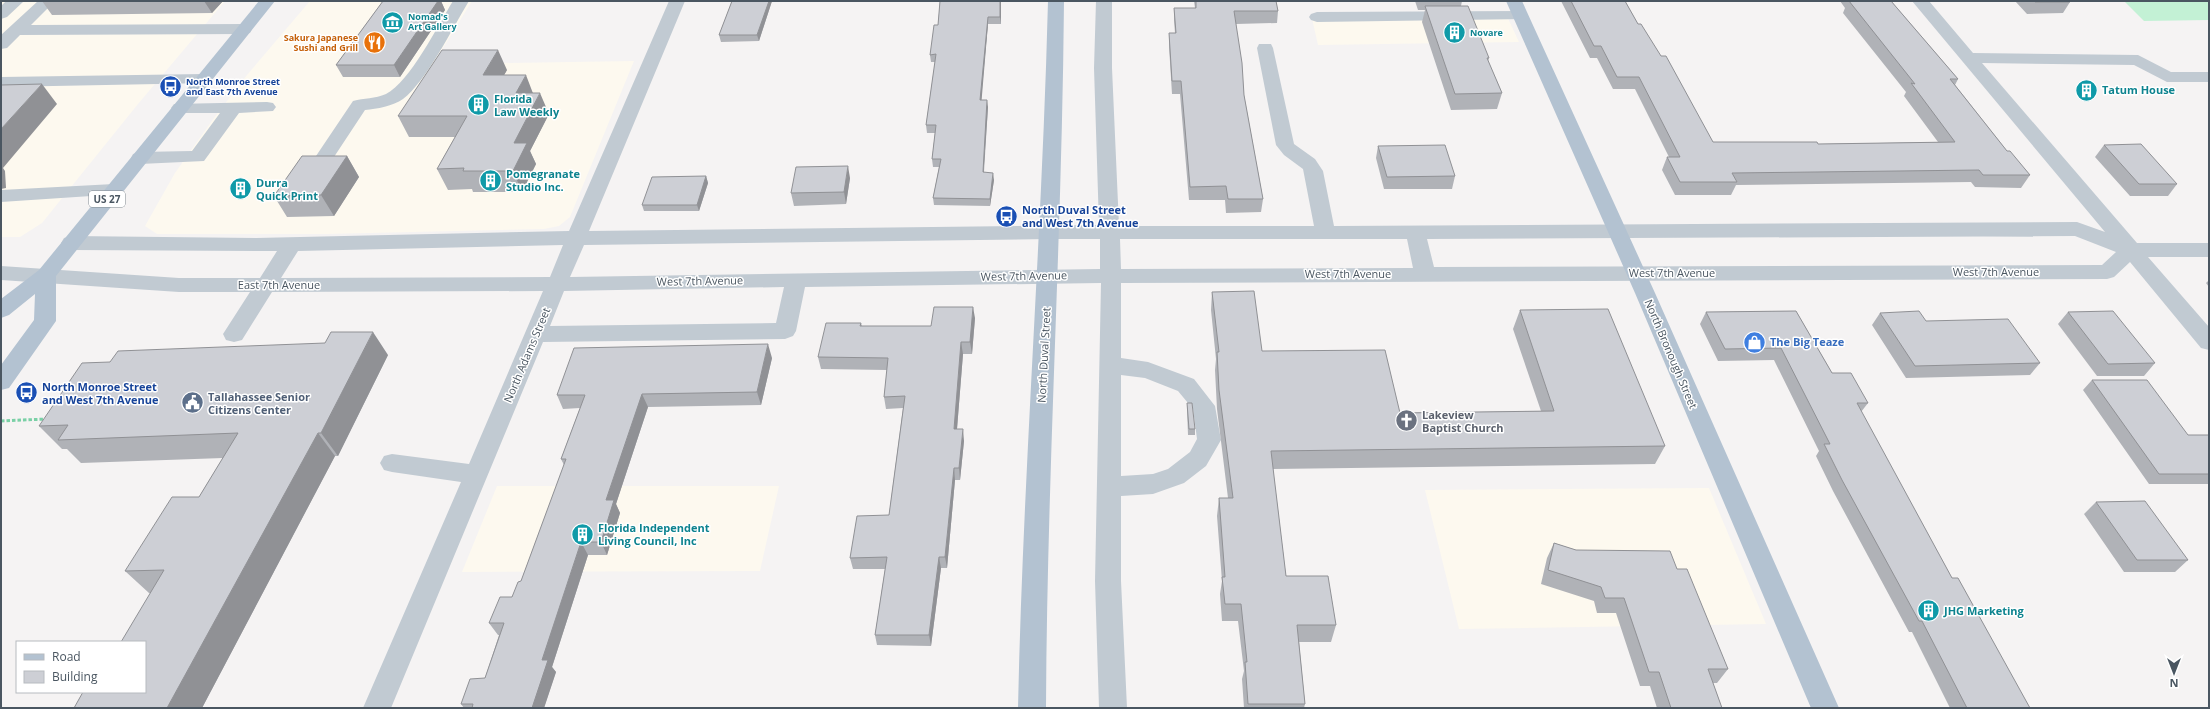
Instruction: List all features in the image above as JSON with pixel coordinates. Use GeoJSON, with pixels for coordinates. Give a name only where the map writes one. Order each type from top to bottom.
{"type":"FeatureCollection","features":[{"type":"Feature","properties":{"kind":"main road","name":"US 27"},"geometry":{"type":"LineString","coordinates":[[1,310],[46,275],[266,1]]}},
{"type":"Feature","properties":{"kind":"main road","name":"North Duval Street"},"geometry":{"type":"LineString","coordinates":[[1032,708],[1032,587],[1050,232],[1056,1]]}},
{"type":"Feature","properties":{"kind":"main road","name":"North Bronough Street"},"geometry":{"type":"LineString","coordinates":[[1517,8],[1618,232],[1825,708]]}},
{"type":"Feature","properties":{"kind":"main road"},"geometry":{"type":"LineString","coordinates":[[1,382],[45,322],[46,275]]}},
{"type":"Feature","properties":{"kind":"street"},"geometry":{"type":"LineString","coordinates":[[1,14],[16,1]]}},
{"type":"Feature","properties":{"kind":"street"},"geometry":{"type":"LineString","coordinates":[[1,44],[47,1]]}},
{"type":"Feature","properties":{"kind":"street"},"geometry":{"type":"LineString","coordinates":[[325,156],[359,105],[380,103],[398,94],[414,76],[461,1]]}},
{"type":"Feature","properties":{"kind":"street","name":"North Adams Street"},"geometry":{"type":"LineString","coordinates":[[377,708],[677,1]]}},
{"type":"Feature","properties":{"kind":"street"},"geometry":{"type":"LineString","coordinates":[[1104,1],[1103,68],[1112,276],[1108,581],[1113,708]]}},
{"type":"Feature","properties":{"kind":"street"},"geometry":{"type":"LineString","coordinates":[[1920,1],[2209,342]]}},
{"type":"Feature","properties":{"kind":"street"},"geometry":{"type":"LineString","coordinates":[[1317,16],[1517,8]]}},
{"type":"Feature","properties":{"kind":"street"},"geometry":{"type":"LineString","coordinates":[[16,30],[244,29]]}},
{"type":"Feature","properties":{"kind":"street"},"geometry":{"type":"LineString","coordinates":[[1265,48],[1285,145],[1290,151],[1305,160],[1312,168],[1324,233]]}},
{"type":"Feature","properties":{"kind":"street"},"geometry":{"type":"LineString","coordinates":[[1968,58],[2138,60],[2167,77],[2209,77]]}},
{"type":"Feature","properties":{"kind":"street"},"geometry":{"type":"LineString","coordinates":[[1,82],[204,79]]}},
{"type":"Feature","properties":{"kind":"street"},"geometry":{"type":"LineString","coordinates":[[140,158],[197,158],[234,107]]}},
{"type":"Feature","properties":{"kind":"street"},"geometry":{"type":"LineString","coordinates":[[180,108],[267,107]]}},
{"type":"Feature","properties":{"kind":"street"},"geometry":{"type":"LineString","coordinates":[[1,196],[114,190]]}},
{"type":"Feature","properties":{"kind":"street"},"geometry":{"type":"LineString","coordinates":[[72,243],[292,244],[577,238],[1050,232],[1415,233],[2077,229],[2131,250],[2209,250]]}},
{"type":"Feature","properties":{"kind":"street"},"geometry":{"type":"LineString","coordinates":[[1415,233],[1425,274]]}},
{"type":"Feature","properties":{"kind":"street"},"geometry":{"type":"LineString","coordinates":[[234,334],[292,244]]}},
{"type":"Feature","properties":{"kind":"street","name":"West 7th Avenue"},"geometry":{"type":"LineString","coordinates":[[557,284],[1048,276],[2107,272],[2131,250]]}},
{"type":"Feature","properties":{"kind":"street","name":"East 7th Avenue"},"geometry":{"type":"LineString","coordinates":[[1,273],[179,285],[266,286],[557,284]]}},
{"type":"Feature","properties":{"kind":"street"},"geometry":{"type":"LineString","coordinates":[[536,334],[785,331],[796,279]]}},
{"type":"Feature","properties":{"kind":"street"},"geometry":{"type":"LineString","coordinates":[[1109,487],[1153,484],[1176,476],[1198,459],[1209,440],[1204,406],[1186,386],[1148,370],[1110,365]]}},
{"type":"Feature","properties":{"kind":"street"},"geometry":{"type":"LineString","coordinates":[[392,463],[476,474]]}},
{"type":"Feature","properties":{"kind":"path"},"geometry":{"type":"LineString","coordinates":[[1,421],[53,419]]}},
{"type":"Feature","properties":{"kind":"shaded area"},"geometry":{"type":"Polygon","coordinates":[[[1,1],[225,1],[138,104],[42,223],[20,237],[1,237],[1,1]]]}},
{"type":"Feature","properties":{"kind":"shaded area"},"geometry":{"type":"Polygon","coordinates":[[[310,1],[472,1],[433,64],[634,61],[570,217],[559,226],[544,229],[326,234],[157,234],[145,226],[175,173],[214,118],[247,75],[310,1]]]}},
{"type":"Feature","properties":{"kind":"shaded area"},"geometry":{"type":"Polygon","coordinates":[[[1505,12],[1519,42],[1318,45],[1311,14],[1505,12]]]}},
{"type":"Feature","properties":{"kind":"shaded area"},"geometry":{"type":"Polygon","coordinates":[[[497,486],[779,486],[760,571],[462,572],[497,486]]]}},
{"type":"Feature","properties":{"kind":"shaded area"},"geometry":{"type":"Polygon","coordinates":[[[1709,488],[1766,624],[1459,629],[1425,490],[1709,488]]]}},
{"type":"Feature","properties":{"kind":"green space"},"geometry":{"type":"Polygon","coordinates":[[[2124,1],[2209,1],[2209,20],[2144,21],[2124,1]]]}},
{"type":"Feature","properties":{"kind":"building"},"geometry":{"type":"Polygon","coordinates":[[[383,1],[438,1],[394,65],[336,65],[383,1]]]}},
{"type":"Feature","properties":{"kind":"building"},"geometry":{"type":"Polygon","coordinates":[[[732,1],[769,1],[757,35],[719,35],[732,1]]]}},
{"type":"Feature","properties":{"kind":"building"},"geometry":{"type":"Polygon","coordinates":[[[940,1],[1000,1],[1000,17],[988,17],[980,100],[987,100],[983,172],[993,173],[990,199],[933,198],[941,159],[932,159],[936,125],[926,125],[936,54],[930,55],[934,25],[938,25],[940,1]]]}},
{"type":"Feature","properties":{"kind":"building"},"geometry":{"type":"Polygon","coordinates":[[[1196,1],[1276,1],[1278,11],[1234,11],[1242,63],[1244,95],[1263,199],[1228,199],[1226,186],[1190,187],[1181,81],[1172,81],[1169,33],[1176,33],[1174,8],[1196,8],[1196,1]]]}},
{"type":"Feature","properties":{"kind":"building"},"geometry":{"type":"Polygon","coordinates":[[[1571,1],[1625,1],[1638,24],[1641,24],[1661,56],[1666,56],[1713,142],[1817,142],[1818,144],[1955,142],[1911,83],[1915,84],[1849,1],[1891,1],[1958,79],[1950,79],[2007,151],[2010,151],[2030,175],[1983,175],[1979,170],[1732,173],[1737,182],[1680,182],[1667,157],[1680,157],[1639,77],[1617,77],[1601,46],[1594,46],[1571,1]]]}},
{"type":"Feature","properties":{"kind":"building"},"geometry":{"type":"Polygon","coordinates":[[[2034,1],[2070,1],[2070,2],[2035,2],[2034,1]]]}},
{"type":"Feature","properties":{"kind":"building"},"geometry":{"type":"Polygon","coordinates":[[[1425,6],[1468,6],[1489,58],[1487,58],[1502,93],[1455,94],[1425,6]]]}},
{"type":"Feature","properties":{"kind":"building"},"geometry":{"type":"Polygon","coordinates":[[[442,50],[498,50],[483,75],[526,75],[516,93],[540,93],[514,143],[527,143],[513,171],[463,171],[464,168],[437,169],[467,116],[398,116],[442,50]]]}},
{"type":"Feature","properties":{"kind":"building"},"geometry":{"type":"Polygon","coordinates":[[[42,84],[1,129],[1,85],[42,84]]]}},
{"type":"Feature","properties":{"kind":"building"},"geometry":{"type":"Polygon","coordinates":[[[2141,144],[2177,184],[2139,184],[2104,145],[2141,144]]]}},
{"type":"Feature","properties":{"kind":"building"},"geometry":{"type":"Polygon","coordinates":[[[1445,145],[1455,176],[1387,177],[1378,146],[1445,145]]]}},
{"type":"Feature","properties":{"kind":"building"},"geometry":{"type":"Polygon","coordinates":[[[302,156],[347,156],[321,195],[274,196],[302,156]]]}},
{"type":"Feature","properties":{"kind":"building"},"geometry":{"type":"Polygon","coordinates":[[[848,166],[844,192],[791,193],[796,167],[848,166]]]}},
{"type":"Feature","properties":{"kind":"building"},"geometry":{"type":"Polygon","coordinates":[[[706,176],[697,205],[642,205],[652,177],[706,176]]]}},
{"type":"Feature","properties":{"kind":"building"},"geometry":{"type":"Polygon","coordinates":[[[1254,291],[1262,351],[1385,350],[1400,413],[1554,411],[1520,310],[1608,309],[1665,446],[1271,451],[1286,576],[1328,576],[1336,625],[1297,625],[1305,704],[1248,704],[1245,662],[1247,662],[1241,604],[1225,604],[1222,577],[1225,577],[1219,498],[1233,498],[1219,390],[1217,352],[1219,352],[1212,292],[1254,291]]]}},
{"type":"Feature","properties":{"kind":"building"},"geometry":{"type":"Polygon","coordinates":[[[934,307],[973,307],[970,342],[961,342],[954,429],[963,429],[959,468],[954,468],[945,557],[939,557],[929,635],[875,635],[887,557],[850,558],[857,516],[889,515],[905,396],[884,397],[888,358],[818,357],[826,323],[861,323],[860,326],[931,326],[934,307]]]}},
{"type":"Feature","properties":{"kind":"building"},"geometry":{"type":"Polygon","coordinates":[[[1796,311],[1832,373],[1851,373],[1868,403],[1857,403],[1952,578],[1958,578],[2030,708],[1967,708],[1922,621],[1919,621],[1842,480],[1824,444],[1830,444],[1781,348],[1725,349],[1706,312],[1796,311]]]}},
{"type":"Feature","properties":{"kind":"building"},"geometry":{"type":"Polygon","coordinates":[[[1919,311],[1926,321],[2008,319],[2040,363],[1915,366],[1880,313],[1919,311]]]}},
{"type":"Feature","properties":{"kind":"building"},"geometry":{"type":"Polygon","coordinates":[[[2113,311],[2155,363],[2108,364],[2068,312],[2113,311]]]}},
{"type":"Feature","properties":{"kind":"building"},"geometry":{"type":"Polygon","coordinates":[[[331,332],[373,332],[321,433],[318,433],[167,708],[74,708],[82,693],[146,693],[146,641],[122,641],[164,570],[125,571],[172,497],[199,497],[238,433],[58,440],[68,425],[39,426],[82,363],[110,362],[118,351],[325,343],[331,332]]]}},
{"type":"Feature","properties":{"kind":"building"},"geometry":{"type":"Polygon","coordinates":[[[768,344],[757,392],[642,394],[606,500],[614,500],[601,542],[581,542],[542,660],[548,660],[532,708],[472,708],[473,704],[461,704],[470,679],[485,678],[504,623],[489,623],[500,597],[512,597],[518,582],[521,581],[566,459],[561,459],[585,395],[557,395],[574,348],[768,344]]]}},
{"type":"Feature","properties":{"kind":"building"},"geometry":{"type":"Polygon","coordinates":[[[2092,380],[2147,380],[2188,435],[2209,435],[2209,474],[2159,474],[2092,380]]]}},
{"type":"Feature","properties":{"kind":"building"},"geometry":{"type":"Polygon","coordinates":[[[1187,403],[1192,403],[1195,429],[1189,429],[1187,403]]]}},
{"type":"Feature","properties":{"kind":"building"},"geometry":{"type":"Polygon","coordinates":[[[2145,501],[2188,560],[2137,560],[2096,502],[2145,501]]]}},
{"type":"Feature","properties":{"kind":"building"},"geometry":{"type":"Polygon","coordinates":[[[1554,543],[1576,550],[1670,551],[1677,569],[1687,569],[1728,669],[1708,669],[1722,708],[1671,708],[1659,672],[1649,672],[1624,598],[1605,598],[1601,587],[1548,570],[1554,543]]]}},
{"type":"Feature","properties":{"kind":"place","name":"Nomad's Art Gallery"},"geometry":{"type":"Point","coordinates":[392,22]}},
{"type":"Feature","properties":{"kind":"place","name":"Novare"},"geometry":{"type":"Point","coordinates":[1455,33]}},
{"type":"Feature","properties":{"kind":"place","name":"Sakura Japanese Sushi and Grill"},"geometry":{"type":"Point","coordinates":[374,43]}},
{"type":"Feature","properties":{"kind":"place","name":"North Monroe Street and East 7th Avenue"},"geometry":{"type":"Point","coordinates":[170,87]}},
{"type":"Feature","properties":{"kind":"place","name":"Tatum House"},"geometry":{"type":"Point","coordinates":[2087,90]}},
{"type":"Feature","properties":{"kind":"place","name":"Florida Law Weekly"},"geometry":{"type":"Point","coordinates":[479,105]}},
{"type":"Feature","properties":{"kind":"place","name":"Pomegranate Studio Inc."},"geometry":{"type":"Point","coordinates":[491,180]}},
{"type":"Feature","properties":{"kind":"place","name":"Durra Quick Print"},"geometry":{"type":"Point","coordinates":[240,189]}},
{"type":"Feature","properties":{"kind":"place","name":"North Duval Street and West 7th Avenue"},"geometry":{"type":"Point","coordinates":[1006,216]}},
{"type":"Feature","properties":{"kind":"place","name":"The Big Teaze"},"geometry":{"type":"Point","coordinates":[1754,342]}},
{"type":"Feature","properties":{"kind":"place","name":"North Monroe Street and West 7th Avenue"},"geometry":{"type":"Point","coordinates":[27,393]}},
{"type":"Feature","properties":{"kind":"place","name":"Tallahassee Senior Citizens Center"},"geometry":{"type":"Point","coordinates":[192,403]}},
{"type":"Feature","properties":{"kind":"place","name":"Lakeview Baptist Church"},"geometry":{"type":"Point","coordinates":[1407,421]}},
{"type":"Feature","properties":{"kind":"place","name":"Florida Independent Living Council, Inc"},"geometry":{"type":"Point","coordinates":[582,534]}},
{"type":"Feature","properties":{"kind":"place","name":"JHG Marketing"},"geometry":{"type":"Point","coordinates":[1928,611]}}]}
